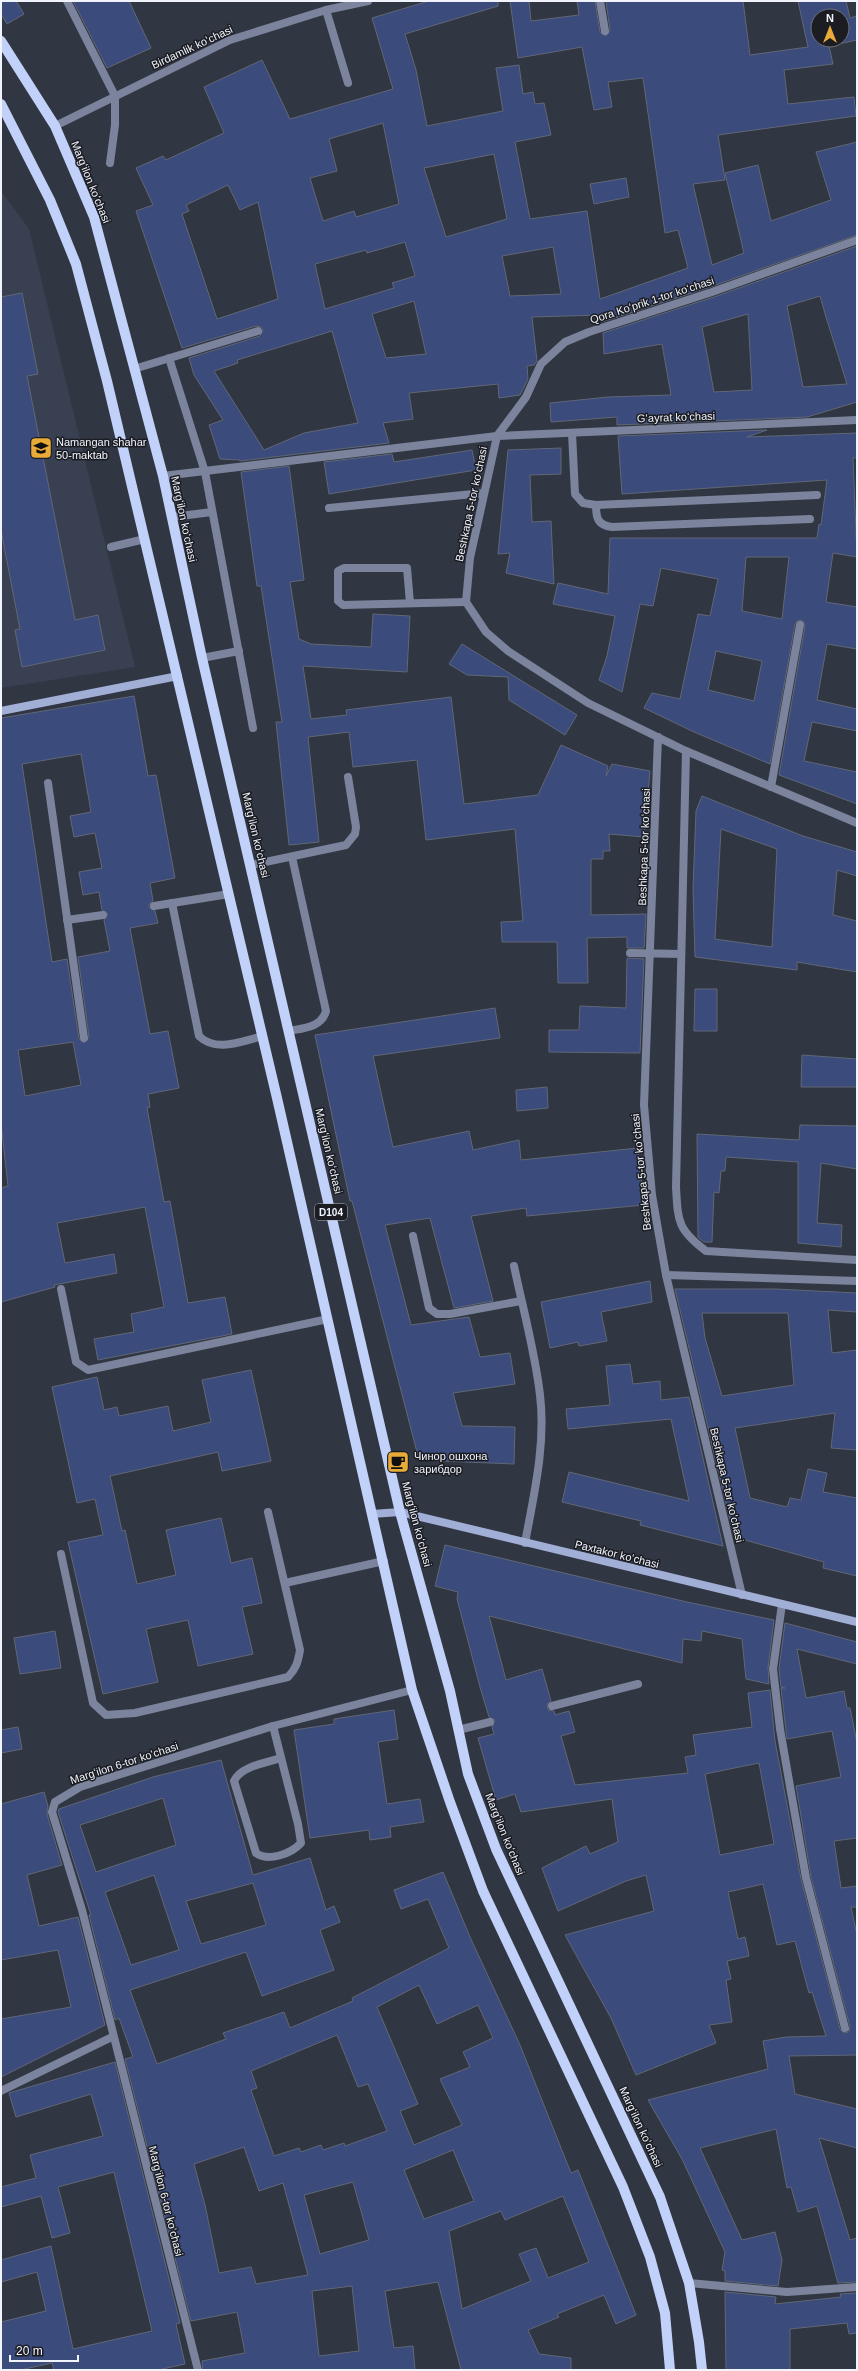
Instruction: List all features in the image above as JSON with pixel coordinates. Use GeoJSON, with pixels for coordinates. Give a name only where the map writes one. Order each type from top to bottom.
{"type":"FeatureCollection","features":[{"type":"Feature","properties":{"kind":"main road","name":"Margʻilon koʻchasi"},"geometry":{"type":"LineString","coordinates":[[1,41],[55,126],[94,216],[163,476],[202,658],[400,1512],[450,1691],[468,1774],[496,1849],[660,2197],[689,2283],[700,2342],[702,2370]]}},
{"type":"Feature","properties":{"kind":"main road","name":"D104"},"geometry":{"type":"LineString","coordinates":[[1,104],[50,200],[76,264],[145,539],[263,1036],[384,1561],[412,1690],[450,1802],[483,1891],[623,2187],[650,2256],[665,2313],[670,2370]]}},
{"type":"Feature","properties":{"kind":"main road"},"geometry":{"type":"LineString","coordinates":[[1,712],[178,676]]}},
{"type":"Feature","properties":{"kind":"main road","name":"Paxtakor koʻchasi"},"geometry":{"type":"LineString","coordinates":[[372,1514],[400,1512],[857,1622]]}},
{"type":"Feature","properties":{"kind":"street"},"geometry":{"type":"LineString","coordinates":[[67,1],[115,96],[115,125],[110,163]]}},
{"type":"Feature","properties":{"kind":"street","name":"Birdamlik koʻchasi"},"geometry":{"type":"LineString","coordinates":[[55,126],[230,40],[326,10],[368,1]]}},
{"type":"Feature","properties":{"kind":"street"},"geometry":{"type":"LineString","coordinates":[[600,1],[605,31]]}},
{"type":"Feature","properties":{"kind":"street"},"geometry":{"type":"LineString","coordinates":[[326,10],[348,83]]}},
{"type":"Feature","properties":{"kind":"street","name":"Qora Koʻprik 1-tor koʻchasi"},"geometry":{"type":"LineString","coordinates":[[497,436],[526,397],[542,364],[565,342],[589,332],[712,292],[857,240]]}},
{"type":"Feature","properties":{"kind":"street"},"geometry":{"type":"LineString","coordinates":[[134,369],[258,331]]}},
{"type":"Feature","properties":{"kind":"street"},"geometry":{"type":"LineString","coordinates":[[169,358],[205,472],[253,728]]}},
{"type":"Feature","properties":{"kind":"street","name":"Gʻayrat koʻchasi"},"geometry":{"type":"LineString","coordinates":[[163,476],[497,436],[857,420]]}},
{"type":"Feature","properties":{"kind":"street"},"geometry":{"type":"LineString","coordinates":[[572,433],[575,494],[583,502],[596,505],[817,495]]}},
{"type":"Feature","properties":{"kind":"street","name":"Beshkapa 5-tor koʻchasi"},"geometry":{"type":"LineString","coordinates":[[466,602],[470,558],[497,436]]}},
{"type":"Feature","properties":{"kind":"street"},"geometry":{"type":"LineString","coordinates":[[329,508],[484,493]]}},
{"type":"Feature","properties":{"kind":"street"},"geometry":{"type":"LineString","coordinates":[[596,505],[596,517],[599,522],[604,526],[612,527],[810,519]]}},
{"type":"Feature","properties":{"kind":"street"},"geometry":{"type":"LineString","coordinates":[[172,517],[212,512]]}},
{"type":"Feature","properties":{"kind":"street"},"geometry":{"type":"LineString","coordinates":[[111,547],[145,539]]}},
{"type":"Feature","properties":{"kind":"street"},"geometry":{"type":"LineString","coordinates":[[410,603],[407,568],[344,568],[338,571],[340,604],[410,603],[466,602],[486,632],[508,651],[588,703],[686,750],[857,823]]}},
{"type":"Feature","properties":{"kind":"street"},"geometry":{"type":"LineString","coordinates":[[771,787],[800,625]]}},
{"type":"Feature","properties":{"kind":"street"},"geometry":{"type":"LineString","coordinates":[[202,658],[239,651]]}},
{"type":"Feature","properties":{"kind":"street","name":"Beshkapa 5-tor koʻchasi"},"geometry":{"type":"LineString","coordinates":[[658,737],[651,954],[644,1105],[652,1195],[666,1276],[742,1595]]}},
{"type":"Feature","properties":{"kind":"street"},"geometry":{"type":"LineString","coordinates":[[686,750],[676,1187],[678,1216],[687,1237],[706,1251],[857,1260]]}},
{"type":"Feature","properties":{"kind":"street"},"geometry":{"type":"LineString","coordinates":[[251,865],[338,848],[346,845],[355,834],[355,817],[348,777]]}},
{"type":"Feature","properties":{"kind":"street"},"geometry":{"type":"LineString","coordinates":[[48,782],[84,1038]]}},
{"type":"Feature","properties":{"kind":"street"},"geometry":{"type":"LineString","coordinates":[[289,1031],[316,1025],[324,1018],[326,1011],[292,857]]}},
{"type":"Feature","properties":{"kind":"street"},"geometry":{"type":"LineString","coordinates":[[154,906],[229,894]]}},
{"type":"Feature","properties":{"kind":"street"},"geometry":{"type":"LineString","coordinates":[[172,903],[199,1036],[205,1042],[218,1046],[263,1036]]}},
{"type":"Feature","properties":{"kind":"street"},"geometry":{"type":"LineString","coordinates":[[67,920],[103,915]]}},
{"type":"Feature","properties":{"kind":"street"},"geometry":{"type":"LineString","coordinates":[[630,953],[681,954]]}},
{"type":"Feature","properties":{"kind":"street"},"geometry":{"type":"LineString","coordinates":[[413,1236],[428,1308],[437,1314],[450,1314],[521,1301]]}},
{"type":"Feature","properties":{"kind":"street"},"geometry":{"type":"LineString","coordinates":[[514,1266],[540,1394],[541,1418],[539,1467],[525,1543]]}},
{"type":"Feature","properties":{"kind":"street"},"geometry":{"type":"LineString","coordinates":[[666,1276],[857,1281]]}},
{"type":"Feature","properties":{"kind":"street"},"geometry":{"type":"LineString","coordinates":[[61,1289],[76,1362],[88,1370],[328,1319]]}},
{"type":"Feature","properties":{"kind":"street"},"geometry":{"type":"LineString","coordinates":[[61,1554],[92,1703],[100,1711],[113,1716],[135,1713],[288,1677],[298,1662],[300,1650],[268,1512]]}},
{"type":"Feature","properties":{"kind":"street"},"geometry":{"type":"LineString","coordinates":[[285,1583],[384,1561]]}},
{"type":"Feature","properties":{"kind":"street"},"geometry":{"type":"LineString","coordinates":[[782,1604],[773,1669],[780,1729],[806,1878],[846,2028]]}},
{"type":"Feature","properties":{"kind":"street"},"geometry":{"type":"LineString","coordinates":[[552,1706],[638,1684]]}},
{"type":"Feature","properties":{"kind":"street","name":"Margʻilon 6-tor koʻchasi"},"geometry":{"type":"LineString","coordinates":[[198,2370],[112,2037],[82,1910],[52,1812],[56,1802],[80,1786],[273,1726],[412,1690]]}},
{"type":"Feature","properties":{"kind":"street"},"geometry":{"type":"LineString","coordinates":[[458,1730],[490,1722]]}},
{"type":"Feature","properties":{"kind":"street"},"geometry":{"type":"LineString","coordinates":[[273,1726],[298,1824],[301,1843],[296,1849],[268,1858],[262,1858],[256,1853],[234,1781],[237,1774],[245,1770],[281,1758]]}},
{"type":"Feature","properties":{"kind":"street"},"geometry":{"type":"LineString","coordinates":[[1,2091],[112,2037]]}},
{"type":"Feature","properties":{"kind":"street"},"geometry":{"type":"LineString","coordinates":[[689,2283],[787,2292],[857,2287]]}},
{"type":"Feature","properties":{"kind":"shaded area","name":"Namangan shahar 50-maktab"},"geometry":{"type":"Polygon","coordinates":[[[1,191],[29,229],[135,667],[1,688],[1,191]]]}},
{"type":"Feature","properties":{"kind":"building"},"geometry":{"type":"Polygon","coordinates":[[[1,1],[16,1],[24,14],[7,24],[1,14],[1,1]]]}},
{"type":"Feature","properties":{"kind":"building"},"geometry":{"type":"Polygon","coordinates":[[[73,1],[129,1],[151,48],[107,68],[73,1]]]}},
{"type":"Feature","properties":{"kind":"building"},"geometry":{"type":"Polygon","coordinates":[[[429,1],[498,1],[498,6],[405,34],[416,70],[427,126],[503,111],[496,68],[519,65],[523,94],[533,92],[535,104],[544,103],[551,135],[515,142],[530,219],[587,211],[600,299],[688,268],[678,230],[665,233],[643,78],[608,82],[612,107],[594,110],[582,47],[518,58],[510,1],[529,1],[531,21],[579,15],[577,1],[595,1],[600,32],[606,36],[610,30],[606,1],[743,1],[750,55],[808,47],[798,1],[846,1],[848,8],[810,8],[810,48],[829,48],[833,64],[784,70],[788,104],[854,97],[856,116],[718,135],[725,180],[693,184],[712,265],[744,253],[725,173],[758,165],[771,221],[831,200],[816,152],[857,142],[857,235],[710,287],[602,322],[601,315],[532,317],[537,361],[534,365],[527,366],[528,379],[520,395],[499,398],[498,384],[409,393],[413,419],[383,423],[389,443],[240,461],[220,459],[209,425],[223,420],[194,375],[189,358],[260,336],[263,330],[261,327],[256,326],[182,348],[136,211],[153,205],[136,168],[163,156],[166,160],[224,133],[204,87],[262,60],[290,119],[393,89],[372,18],[429,1]],[[383,123],[329,139],[337,171],[310,178],[323,221],[354,211],[356,217],[399,204],[383,123]],[[494,154],[424,168],[446,237],[507,219],[494,154]],[[228,185],[186,205],[189,211],[182,214],[217,319],[278,299],[258,202],[240,210],[228,185]],[[405,242],[367,253],[366,250],[315,264],[325,309],[394,288],[392,283],[415,276],[405,242]],[[553,247],[502,256],[510,296],[561,294],[553,247]],[[414,301],[372,314],[386,358],[426,354],[414,301]],[[332,331],[237,360],[238,363],[214,371],[264,450],[304,433],[358,423],[332,331]]]}},
{"type":"Feature","properties":{"kind":"building"},"geometry":{"type":"Polygon","coordinates":[[[857,16],[857,40],[850,42],[850,18],[857,16]]]}},
{"type":"Feature","properties":{"kind":"building"},"geometry":{"type":"Polygon","coordinates":[[[626,178],[629,197],[594,204],[590,184],[626,178]]]}},
{"type":"Feature","properties":{"kind":"building"},"geometry":{"type":"Polygon","coordinates":[[[857,246],[857,402],[807,417],[617,425],[617,417],[551,422],[550,403],[608,397],[671,395],[662,344],[604,354],[603,333],[714,297],[857,246]],[[820,296],[787,306],[803,387],[847,384],[820,296]],[[748,314],[702,327],[714,392],[752,390],[748,314]]]}},
{"type":"Feature","properties":{"kind":"building"},"geometry":{"type":"Polygon","coordinates":[[[22,293],[38,374],[27,376],[75,620],[98,615],[105,650],[22,667],[15,630],[20,629],[1,530],[1,297],[22,293]]]}},
{"type":"Feature","properties":{"kind":"building"},"geometry":{"type":"Polygon","coordinates":[[[767,430],[747,437],[857,433],[857,458],[853,458],[857,557],[833,553],[826,602],[857,607],[857,649],[827,644],[817,700],[857,709],[857,731],[812,722],[804,761],[857,772],[857,804],[779,775],[805,626],[803,621],[798,620],[795,624],[770,764],[694,732],[644,708],[652,693],[680,699],[698,614],[710,616],[718,579],[661,568],[653,606],[640,604],[622,692],[599,680],[607,656],[615,616],[553,604],[558,583],[608,594],[610,538],[817,538],[819,524],[821,525],[827,480],[622,494],[618,436],[767,430]],[[746,557],[742,611],[782,619],[789,557],[746,557]],[[716,651],[708,690],[754,701],[762,661],[716,651]]]}},
{"type":"Feature","properties":{"kind":"building"},"geometry":{"type":"Polygon","coordinates":[[[561,448],[561,474],[530,475],[532,522],[551,521],[554,584],[506,573],[510,553],[498,554],[508,450],[561,448]]]}},
{"type":"Feature","properties":{"kind":"building"},"geometry":{"type":"Polygon","coordinates":[[[472,450],[476,470],[329,494],[324,462],[392,454],[394,462],[472,450]]]}},
{"type":"Feature","properties":{"kind":"building"},"geometry":{"type":"Polygon","coordinates":[[[289,466],[304,580],[290,582],[299,639],[311,644],[371,647],[373,614],[410,616],[407,672],[303,666],[311,719],[347,715],[346,710],[451,697],[464,804],[538,795],[561,745],[608,766],[606,776],[612,764],[650,771],[644,837],[609,834],[610,851],[603,851],[603,859],[591,859],[591,915],[646,914],[644,948],[627,948],[627,937],[587,938],[588,983],[558,983],[557,942],[502,942],[501,922],[523,921],[515,829],[426,840],[417,760],[353,767],[349,732],[308,737],[319,842],[289,845],[276,722],[282,722],[261,586],[257,586],[241,472],[289,466]]]}},
{"type":"Feature","properties":{"kind":"building"},"geometry":{"type":"Polygon","coordinates":[[[462,644],[577,715],[565,735],[509,700],[508,677],[467,675],[449,664],[462,644]]]}},
{"type":"Feature","properties":{"kind":"building"},"geometry":{"type":"Polygon","coordinates":[[[134,696],[148,776],[156,775],[175,878],[150,883],[153,901],[149,904],[149,907],[155,911],[158,923],[130,928],[150,1034],[168,1031],[179,1088],[148,1094],[150,1107],[147,1108],[164,1202],[170,1201],[188,1303],[225,1297],[232,1334],[98,1360],[94,1339],[134,1332],[131,1314],[164,1307],[145,1207],[57,1223],[65,1263],[114,1254],[117,1273],[54,1285],[55,1287],[1,1302],[1,1188],[8,1186],[1,1123],[1,718],[134,696]],[[81,754],[22,764],[52,962],[67,959],[79,1039],[84,1043],[89,1037],[78,957],[110,951],[104,920],[108,914],[102,910],[99,892],[83,895],[79,872],[102,868],[95,833],[74,837],[70,816],[91,812],[81,754]],[[73,1042],[18,1050],[25,1096],[81,1085],[73,1042]]]}},
{"type":"Feature","properties":{"kind":"building"},"geometry":{"type":"Polygon","coordinates":[[[702,796],[803,836],[857,852],[857,876],[837,870],[833,915],[857,921],[857,972],[797,962],[797,970],[695,957],[693,888],[696,811],[702,796]],[[721,829],[715,939],[772,947],[777,849],[721,829]]]}},
{"type":"Feature","properties":{"kind":"building"},"geometry":{"type":"Polygon","coordinates":[[[627,958],[644,959],[640,1053],[549,1052],[549,1030],[579,1030],[580,1006],[626,1008],[627,958]]]}},
{"type":"Feature","properties":{"kind":"building"},"geometry":{"type":"Polygon","coordinates":[[[695,989],[717,989],[717,1031],[694,1031],[695,989]]]}},
{"type":"Feature","properties":{"kind":"building"},"geometry":{"type":"Polygon","coordinates":[[[495,1008],[500,1038],[373,1056],[393,1147],[469,1131],[473,1150],[519,1140],[521,1160],[638,1148],[644,1205],[527,1216],[526,1208],[471,1216],[493,1301],[454,1308],[430,1218],[385,1225],[411,1325],[469,1317],[480,1357],[510,1353],[515,1384],[453,1393],[462,1426],[515,1427],[514,1464],[419,1460],[352,1201],[350,1201],[315,1035],[495,1008]]]}},
{"type":"Feature","properties":{"kind":"building"},"geometry":{"type":"Polygon","coordinates":[[[802,1055],[857,1059],[857,1087],[801,1087],[802,1055]]]}},
{"type":"Feature","properties":{"kind":"building"},"geometry":{"type":"Polygon","coordinates":[[[547,1087],[548,1108],[517,1111],[516,1090],[547,1087]]]}},
{"type":"Feature","properties":{"kind":"building"},"geometry":{"type":"Polygon","coordinates":[[[800,1125],[857,1126],[857,1169],[821,1163],[817,1223],[842,1225],[841,1247],[798,1243],[798,1162],[726,1157],[725,1171],[721,1171],[719,1193],[714,1192],[712,1242],[704,1242],[700,1239],[698,1237],[697,1134],[799,1140],[800,1125]]]}},
{"type":"Feature","properties":{"kind":"building"},"geometry":{"type":"Polygon","coordinates":[[[650,1281],[652,1302],[601,1312],[607,1341],[579,1346],[578,1342],[550,1348],[541,1302],[650,1281]]]}},
{"type":"Feature","properties":{"kind":"building"},"geometry":{"type":"Polygon","coordinates":[[[675,1289],[775,1289],[857,1293],[857,1312],[828,1310],[832,1353],[857,1350],[857,1450],[831,1448],[835,1413],[735,1428],[750,1498],[787,1507],[790,1498],[801,1500],[808,1469],[827,1473],[823,1492],[857,1498],[857,1576],[823,1568],[824,1562],[734,1537],[675,1289]],[[702,1313],[705,1338],[722,1396],[794,1385],[788,1313],[702,1313]]]}},
{"type":"Feature","properties":{"kind":"building"},"geometry":{"type":"Polygon","coordinates":[[[630,1364],[633,1384],[660,1381],[661,1400],[689,1397],[723,1546],[640,1525],[641,1521],[562,1502],[569,1472],[689,1501],[671,1419],[568,1429],[566,1409],[610,1405],[606,1366],[630,1364]]]}},
{"type":"Feature","properties":{"kind":"building"},"geometry":{"type":"Polygon","coordinates":[[[251,1370],[271,1461],[222,1471],[218,1452],[110,1476],[122,1531],[125,1530],[137,1584],[176,1575],[166,1530],[221,1518],[231,1563],[252,1558],[262,1603],[242,1607],[253,1654],[198,1666],[188,1620],[146,1629],[158,1682],[103,1694],[68,1542],[103,1535],[95,1499],[77,1503],[52,1387],[97,1377],[104,1410],[117,1407],[119,1416],[168,1406],[173,1431],[211,1422],[202,1380],[251,1370]]]}},
{"type":"Feature","properties":{"kind":"building"},"geometry":{"type":"Polygon","coordinates":[[[445,1545],[687,1602],[774,1620],[768,1668],[769,1684],[746,1679],[742,1639],[702,1631],[701,1641],[683,1639],[682,1663],[489,1616],[506,1680],[542,1669],[551,1701],[547,1704],[548,1710],[554,1711],[555,1715],[569,1711],[575,1732],[561,1736],[575,1785],[688,1773],[685,1757],[696,1755],[693,1735],[752,1727],[748,1693],[770,1690],[775,1741],[801,1879],[840,2029],[844,2033],[849,2032],[850,2027],[811,1877],[796,1786],[841,1777],[832,1731],[787,1739],[781,1688],[785,1688],[781,1687],[779,1669],[785,1623],[857,1642],[857,1664],[797,1649],[806,1698],[844,1691],[847,1708],[850,1708],[857,1743],[857,1838],[834,1841],[841,1888],[857,1886],[857,1907],[851,1907],[857,1935],[857,2055],[789,2056],[795,2094],[857,2109],[857,2148],[819,2138],[850,2240],[857,2238],[857,2282],[838,2283],[817,2206],[798,2212],[791,2187],[787,2188],[776,2129],[700,2148],[742,2240],[775,2232],[782,2260],[778,2286],[725,2281],[725,2271],[722,2270],[725,2252],[682,2159],[648,2100],[768,2069],[763,2041],[786,2037],[826,2036],[812,1992],[809,1993],[795,1941],[777,1945],[763,1884],[728,1892],[738,1939],[745,1937],[749,1956],[727,1961],[731,1979],[726,1980],[732,2022],[709,2025],[716,2043],[636,2075],[611,2018],[565,1935],[654,1911],[646,1875],[626,1881],[558,1911],[542,1868],[586,1846],[590,1854],[618,1842],[612,1799],[521,1812],[515,1794],[496,1800],[478,1738],[494,1734],[492,1727],[495,1720],[489,1717],[480,1687],[457,1599],[458,1592],[435,1586],[445,1545]],[[759,1763],[705,1774],[720,1855],[774,1844],[759,1763]]]}},
{"type":"Feature","properties":{"kind":"building"},"geometry":{"type":"Polygon","coordinates":[[[55,1631],[61,1668],[20,1674],[14,1638],[55,1631]]]}},
{"type":"Feature","properties":{"kind":"building"},"geometry":{"type":"Polygon","coordinates":[[[394,1710],[398,1739],[378,1742],[387,1804],[420,1799],[424,1822],[390,1827],[391,1837],[370,1840],[369,1830],[310,1838],[294,1730],[334,1724],[334,1719],[394,1710]]]}},
{"type":"Feature","properties":{"kind":"building"},"geometry":{"type":"Polygon","coordinates":[[[18,1727],[22,1749],[1,1753],[1,1730],[18,1727]]]}},
{"type":"Feature","properties":{"kind":"building"},"geometry":{"type":"Polygon","coordinates":[[[221,1760],[253,1875],[310,1858],[326,1910],[334,1906],[340,1922],[320,1930],[334,1970],[262,1996],[246,1952],[130,1990],[157,2064],[226,2039],[223,2033],[284,2012],[290,2028],[353,2001],[352,1998],[449,1948],[428,1899],[401,1909],[394,1890],[443,1872],[470,1937],[520,2045],[571,2173],[578,2170],[636,2315],[616,2324],[604,2295],[557,2314],[559,2317],[528,2330],[539,2354],[571,2358],[571,2370],[461,2370],[438,2282],[385,2291],[394,2348],[413,2346],[415,2370],[203,2370],[202,2361],[245,2353],[237,2312],[191,2321],[125,2059],[133,2057],[119,2018],[115,2020],[89,1915],[91,1915],[58,1812],[59,1809],[153,1777],[221,1760]],[[163,1798],[80,1825],[96,1872],[176,1845],[163,1798]],[[154,1875],[105,1892],[131,1965],[179,1950],[154,1875]],[[253,1883],[186,1901],[201,1944],[266,1925],[253,1883]],[[419,1985],[377,2007],[418,2104],[400,2111],[414,2145],[462,2125],[440,2079],[470,2067],[463,2052],[493,2038],[478,2005],[437,2024],[419,1985]],[[337,2035],[251,2071],[257,2088],[251,2090],[274,2156],[299,2148],[301,2152],[321,2145],[323,2150],[344,2143],[345,2146],[387,2131],[368,2084],[358,2087],[337,2035]],[[244,2147],[194,2164],[205,2205],[219,2273],[251,2267],[256,2284],[308,2275],[283,2183],[259,2191],[244,2147]],[[453,2150],[404,2170],[424,2219],[474,2201],[453,2150]],[[353,2182],[304,2195],[320,2254],[369,2240],[353,2182]],[[563,2196],[505,2220],[501,2211],[449,2231],[462,2309],[531,2281],[519,2254],[536,2248],[548,2278],[589,2262],[563,2196]],[[352,2286],[312,2291],[319,2356],[359,2351],[352,2286]]]}},
{"type":"Feature","properties":{"kind":"building"},"geometry":{"type":"Polygon","coordinates":[[[44,1792],[48,1806],[47,1814],[62,1865],[27,1875],[39,1926],[78,1917],[105,2025],[1,2077],[1,2019],[71,2007],[58,1950],[1,1960],[1,1804],[44,1792]]]}},
{"type":"Feature","properties":{"kind":"building"},"geometry":{"type":"Polygon","coordinates":[[[115,2062],[180,2323],[176,2324],[185,2364],[158,2370],[54,2370],[52,2363],[20,2370],[1,2370],[1,2322],[46,2311],[37,2272],[1,2282],[1,2260],[51,2246],[73,2349],[152,2331],[114,2172],[58,2187],[70,2233],[52,2238],[41,2196],[1,2207],[1,2187],[36,2178],[30,2155],[103,2136],[91,2094],[16,2117],[9,2093],[115,2062]]]}},
{"type":"Feature","properties":{"kind":"building"},"geometry":{"type":"Polygon","coordinates":[[[725,2292],[776,2297],[775,2304],[841,2297],[840,2294],[857,2293],[857,2333],[849,2334],[847,2323],[790,2329],[790,2370],[726,2370],[725,2292]]]}},
{"type":"Feature","properties":{"kind":"place","name":"Namangan shahar 50-maktab"},"geometry":{"type":"Point","coordinates":[41,448]}},
{"type":"Feature","properties":{"kind":"place","name":"Чинор ошхона зарибдор"},"geometry":{"type":"Point","coordinates":[398,1462]}}]}
